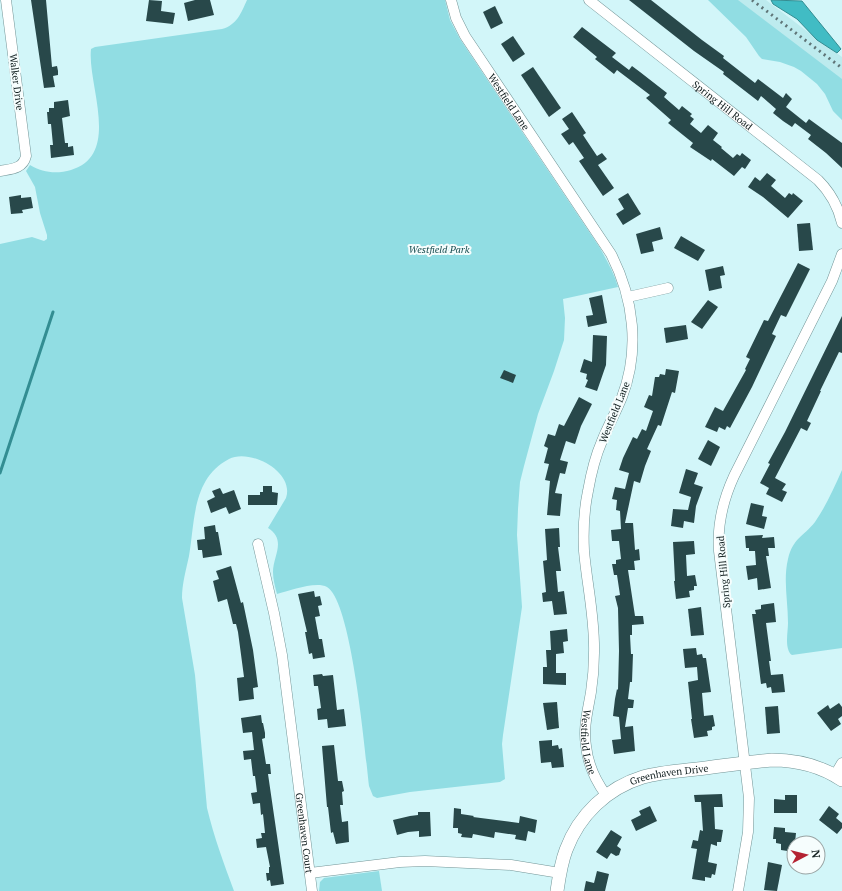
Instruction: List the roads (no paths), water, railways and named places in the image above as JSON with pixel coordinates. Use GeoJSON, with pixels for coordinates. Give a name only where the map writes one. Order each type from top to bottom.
{"type":"FeatureCollection","features":[{"type":"Feature","properties":{"kind":"street","name":"Walker Drive"},"geometry":{"type":"LineString","coordinates":[[0,171],[13,169],[23,164],[26,152],[6,0]]}},
{"type":"Feature","properties":{"kind":"street","name":"Westfield Lane"},"geometry":{"type":"LineString","coordinates":[[451,0],[456,18],[468,40],[603,242],[616,265],[628,298],[633,331],[630,370],[621,398],[595,460],[586,498],[584,525],[584,551],[593,621],[594,642],[593,678],[586,725],[586,746],[593,774],[606,795]]}},
{"type":"Feature","properties":{"kind":"street","name":"Spring Hill Road"},"geometry":{"type":"LineString","coordinates":[[589,0],[818,180],[832,196],[842,223]]}},
{"type":"Feature","properties":{"kind":"street","name":"Spring Hill Road"},"geometry":{"type":"LineString","coordinates":[[738,891],[748,824],[749,798],[720,558],[718,536],[721,513],[725,497],[734,476],[832,281],[842,254]]}},
{"type":"Feature","properties":{"kind":"street"},"geometry":{"type":"LineString","coordinates":[[628,298],[668,288]]}},
{"type":"Feature","properties":{"kind":"street","name":"Greenhaven Court"},"geometry":{"type":"LineString","coordinates":[[258,544],[282,655],[310,873],[419,861],[511,865],[560,873]]}},
{"type":"Feature","properties":{"kind":"street","name":"Greenhaven Drive"},"geometry":{"type":"LineString","coordinates":[[557,891],[560,873],[569,843],[579,824],[591,809],[606,795],[629,782],[651,775],[772,760],[791,761],[810,765],[838,778]]}},
{"type":"Feature","properties":{"kind":"street"},"geometry":{"type":"LineString","coordinates":[[838,778],[842,763]]}},
{"type":"Feature","properties":{"kind":"street"},"geometry":{"type":"LineString","coordinates":[[310,873],[312,891]]}},
{"type":"Feature","properties":{"kind":"waterway"},"geometry":{"type":"LineString","coordinates":[[0,473],[53,312]]}},
{"type":"Feature","properties":{"kind":"railway"},"geometry":{"type":"LineString","coordinates":[[752,0],[842,68]]}},
{"type":"Feature","properties":{"kind":"park label","name":"Westfield Park"},"geometry":{"type":"Point","coordinates":[439,249]}}]}
